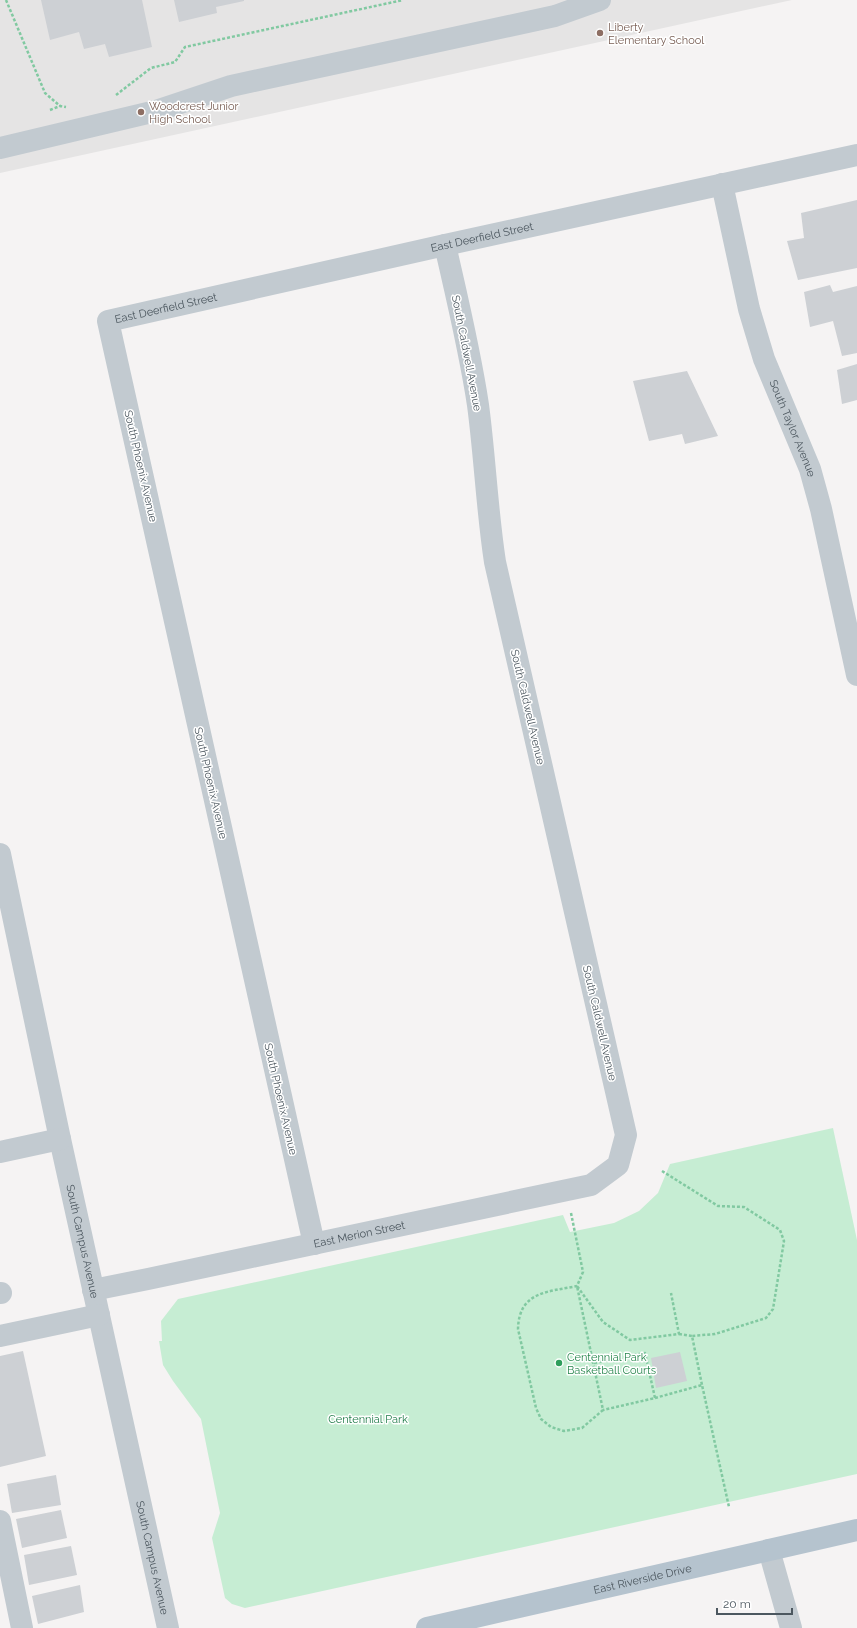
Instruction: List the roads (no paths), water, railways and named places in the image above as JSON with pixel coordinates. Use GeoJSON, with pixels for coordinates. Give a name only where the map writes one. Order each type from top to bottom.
{"type":"FeatureCollection","features":[{"type":"Feature","properties":{"kind":"main road","name":"East Riverside Drive"},"geometry":{"type":"LineString","coordinates":[[427,1628],[857,1530]]}},
{"type":"Feature","properties":{"kind":"street"},"geometry":{"type":"LineString","coordinates":[[0,148],[156,111],[231,86],[555,16],[600,0]]}},
{"type":"Feature","properties":{"kind":"street","name":"East Deerfield Street"},"geometry":{"type":"LineString","coordinates":[[108,321],[445,245],[857,155]]}},
{"type":"Feature","properties":{"kind":"street","name":"South Taylor Avenue"},"geometry":{"type":"LineString","coordinates":[[722,184],[749,309],[764,359],[810,469],[823,517],[857,675]]}},
{"type":"Feature","properties":{"kind":"street","name":"South Caldwell Avenue"},"geometry":{"type":"LineString","coordinates":[[445,245],[473,372],[478,407],[489,522],[495,562],[626,1135],[618,1165]]}},
{"type":"Feature","properties":{"kind":"street","name":"South Phoenix Avenue"},"geometry":{"type":"LineString","coordinates":[[108,321],[314,1244]]}},
{"type":"Feature","properties":{"kind":"street","name":"South Campus Avenue"},"geometry":{"type":"LineString","coordinates":[[0,854],[60,1139],[168,1628]]}},
{"type":"Feature","properties":{"kind":"street"},"geometry":{"type":"LineString","coordinates":[[0,1152],[60,1139]]}},
{"type":"Feature","properties":{"kind":"street","name":"East Merion Street"},"geometry":{"type":"LineString","coordinates":[[93,1290],[314,1244],[565,1189],[591,1185],[618,1165]]}},
{"type":"Feature","properties":{"kind":"street"},"geometry":{"type":"LineString","coordinates":[[0,1336],[99,1315]]}},
{"type":"Feature","properties":{"kind":"street"},"geometry":{"type":"LineString","coordinates":[[0,1521],[5,1570],[22,1628]]}},
{"type":"Feature","properties":{"kind":"street"},"geometry":{"type":"LineString","coordinates":[[769,1550],[792,1628]]}},
{"type":"Feature","properties":{"kind":"place","name":"Liberty Elementary School"},"geometry":{"type":"Point","coordinates":[600,33]}},
{"type":"Feature","properties":{"kind":"place","name":"Woodcrest Junior High School"},"geometry":{"type":"Point","coordinates":[141,112]}},
{"type":"Feature","properties":{"kind":"place","name":"Centennial Park Basketball Courts"},"geometry":{"type":"Point","coordinates":[559,1363]}},
{"type":"Feature","properties":{"kind":"park label","name":"Centennial Park"},"geometry":{"type":"Point","coordinates":[368,1419]}}]}
